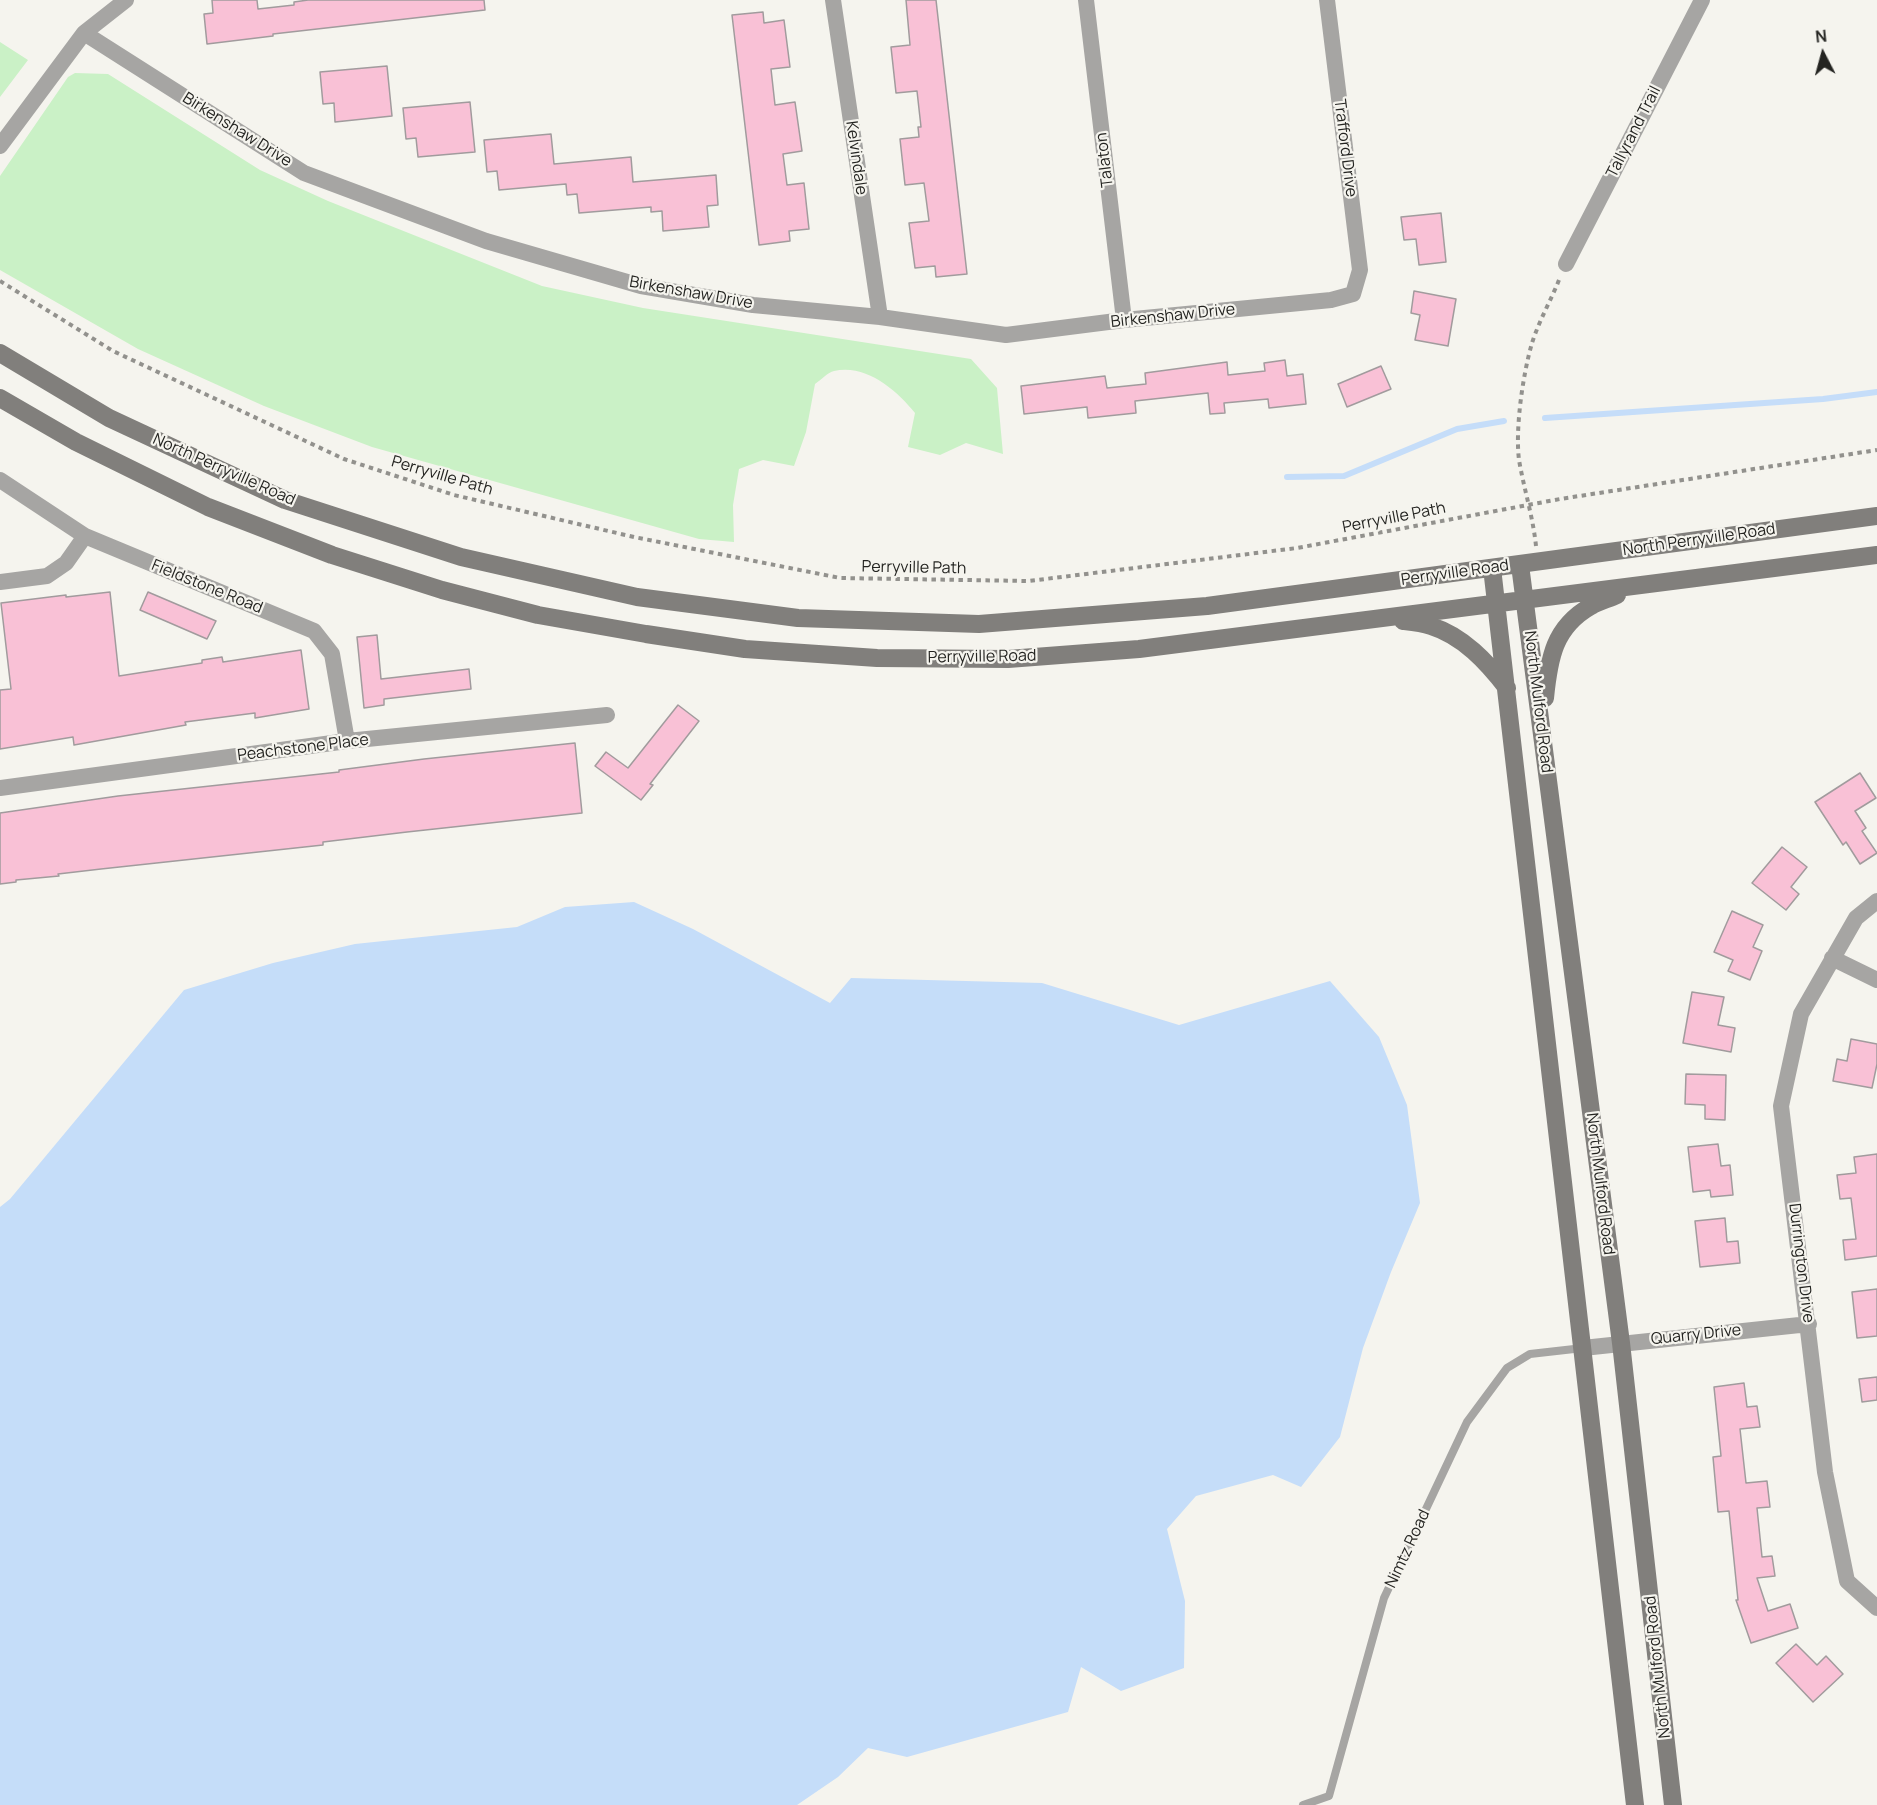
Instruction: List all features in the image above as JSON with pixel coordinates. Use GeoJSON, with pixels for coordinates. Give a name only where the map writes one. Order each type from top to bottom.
{"type":"FeatureCollection","features":[{"type":"Feature","properties":{"kind":"main road","name":"North Perryville Road"},"geometry":{"type":"LineString","coordinates":[[0,353],[109,418],[285,500],[462,557]]}},
{"type":"Feature","properties":{"kind":"main road","name":"Perryville Road"},"geometry":{"type":"LineString","coordinates":[[0,398],[76,442],[208,507],[332,555],[442,590],[538,615],[745,649],[877,658],[1008,659],[1139,649],[1525,600]]}},
{"type":"Feature","properties":{"kind":"main road","name":"North Perryville Road"},"geometry":{"type":"LineString","coordinates":[[1529,563],[1877,516]]}},
{"type":"Feature","properties":{"kind":"main road"},"geometry":{"type":"LineString","coordinates":[[1525,600],[1877,555]]}},
{"type":"Feature","properties":{"kind":"main road","name":"Perryville Road"},"geometry":{"type":"LineString","coordinates":[[462,557],[637,597],[798,618],[979,624],[1207,606],[1529,563]]}},
{"type":"Feature","properties":{"kind":"main road","name":"North Mulford Road"},"geometry":{"type":"LineString","coordinates":[[1529,563],[1525,600],[1621,1343],[1673,1805]]}},
{"type":"Feature","properties":{"kind":"main road","name":"North Mulford Road"},"geometry":{"type":"LineString","coordinates":[[1492,568],[1635,1805]]}},
{"type":"Feature","properties":{"kind":"main road"},"geometry":{"type":"LineString","coordinates":[[1542,730],[1547,677],[1557,638],[1572,618],[1593,604],[1637,586]]}},
{"type":"Feature","properties":{"kind":"main road"},"geometry":{"type":"LineString","coordinates":[[1386,617],[1432,626],[1464,643],[1490,665],[1507,688]]}},
{"type":"Feature","properties":{"kind":"street"},"geometry":{"type":"LineString","coordinates":[[0,146],[84,33],[124,0]]}},
{"type":"Feature","properties":{"kind":"street","name":"Kelvindale"},"geometry":{"type":"LineString","coordinates":[[833,0],[880,317]]}},
{"type":"Feature","properties":{"kind":"street","name":"Talaton"},"geometry":{"type":"LineString","coordinates":[[1086,0],[1125,320]]}},
{"type":"Feature","properties":{"kind":"street","name":"Trafford Drive"},"geometry":{"type":"LineString","coordinates":[[1327,0],[1360,270],[1353,294]]}},
{"type":"Feature","properties":{"kind":"street","name":"Tallyrand Trail"},"geometry":{"type":"LineString","coordinates":[[1566,264],[1702,0]]}},
{"type":"Feature","properties":{"kind":"street","name":"Birkenshaw Drive"},"geometry":{"type":"LineString","coordinates":[[84,33],[304,173],[486,242],[641,286],[753,305],[880,317],[1006,335],[1125,320],[1331,300],[1353,294]]}},
{"type":"Feature","properties":{"kind":"street","name":"Fieldstone Road"},"geometry":{"type":"LineString","coordinates":[[0,480],[85,536],[314,631],[332,654],[347,741]]}},
{"type":"Feature","properties":{"kind":"street"},"geometry":{"type":"LineString","coordinates":[[0,582],[47,576],[66,563],[85,536]]}},
{"type":"Feature","properties":{"kind":"street","name":"Peachstone Place"},"geometry":{"type":"LineString","coordinates":[[0,788],[347,741],[607,715]]}},
{"type":"Feature","properties":{"kind":"street","name":"Durrington Drive"},"geometry":{"type":"LineString","coordinates":[[1877,901],[1856,918],[1801,1014],[1781,1106],[1825,1472],[1847,1581],[1877,1608]]}},
{"type":"Feature","properties":{"kind":"street"},"geometry":{"type":"LineString","coordinates":[[1832,958],[1877,980]]}},
{"type":"Feature","properties":{"kind":"street","name":"Quarry Drive"},"geometry":{"type":"LineString","coordinates":[[1583,1347],[1809,1324]]}},
{"type":"Feature","properties":{"kind":"lane","name":"Nimtz Road"},"geometry":{"type":"LineString","coordinates":[[1303,1805],[1329,1796],[1384,1598],[1467,1422],[1507,1368],[1530,1354],[1583,1347]]}},
{"type":"Feature","properties":{"kind":"path"},"geometry":{"type":"LineString","coordinates":[[1529,563],[1530,505],[1517,439],[1533,342],[1560,279]]}},
{"type":"Feature","properties":{"kind":"path","name":"Perryville Path"},"geometry":{"type":"LineString","coordinates":[[0,281],[113,351],[344,459],[454,495],[634,537],[840,579],[1029,581],[1297,548],[1530,505],[1877,450]]}},
{"type":"Feature","properties":{"kind":"green space"},"geometry":{"type":"Polygon","coordinates":[[[0,42],[28,60],[0,97],[0,42]]]}},
{"type":"Feature","properties":{"kind":"green space"},"geometry":{"type":"Polygon","coordinates":[[[75,73],[108,74],[260,170],[328,201],[542,286],[643,308],[971,359],[997,388],[1003,454],[966,443],[940,455],[908,447],[915,413],[899,396],[880,381],[858,371],[832,372],[815,384],[806,432],[794,466],[763,460],[739,469],[733,505],[734,542],[699,539],[372,447],[264,406],[138,349],[0,270],[0,176],[68,77],[75,73]]]}},
{"type":"Feature","properties":{"kind":"water"},"geometry":{"type":"Polygon","coordinates":[[[634,902],[693,929],[830,1003],[851,978],[1042,983],[1179,1025],[1330,981],[1379,1037],[1407,1105],[1420,1203],[1363,1348],[1340,1437],[1301,1487],[1273,1475],[1196,1496],[1167,1529],[1185,1601],[1184,1668],[1121,1691],[1081,1667],[1068,1712],[907,1757],[868,1748],[838,1777],[797,1805],[0,1805],[0,1207],[10,1199],[184,990],[273,963],[355,944],[517,927],[565,907],[634,902]]]}},
{"type":"Feature","properties":{"kind":"building"},"geometry":{"type":"Polygon","coordinates":[[[212,0],[257,0],[258,9],[294,5],[294,2],[308,0],[484,0],[485,10],[273,34],[273,36],[207,44],[204,14],[213,13],[212,0]]]}},
{"type":"Feature","properties":{"kind":"building"},"geometry":{"type":"Polygon","coordinates":[[[906,0],[936,0],[967,274],[936,277],[935,266],[915,268],[909,223],[929,221],[924,183],[905,185],[900,139],[919,137],[918,127],[921,127],[917,91],[896,93],[891,47],[910,45],[906,0]]]}},
{"type":"Feature","properties":{"kind":"building"},"geometry":{"type":"Polygon","coordinates":[[[763,12],[764,23],[784,20],[790,67],[771,69],[775,105],[795,102],[802,151],[783,154],[787,185],[804,183],[809,229],[789,231],[790,241],[759,245],[732,15],[763,12]]]}},
{"type":"Feature","properties":{"kind":"building"},"geometry":{"type":"Polygon","coordinates":[[[387,66],[392,116],[335,122],[334,103],[323,104],[320,72],[387,66]]]}},
{"type":"Feature","properties":{"kind":"building"},"geometry":{"type":"Polygon","coordinates":[[[470,102],[475,152],[418,157],[416,138],[406,139],[403,108],[470,102]]]}},
{"type":"Feature","properties":{"kind":"building"},"geometry":{"type":"Polygon","coordinates":[[[551,134],[554,164],[631,157],[633,182],[716,175],[718,205],[707,206],[709,227],[663,231],[662,211],[651,212],[651,207],[579,213],[577,194],[567,195],[566,184],[499,190],[497,171],[487,172],[484,140],[551,134]]]}},
{"type":"Feature","properties":{"kind":"building"},"geometry":{"type":"Polygon","coordinates":[[[1441,213],[1446,262],[1419,265],[1416,239],[1404,240],[1401,217],[1441,213]]]}},
{"type":"Feature","properties":{"kind":"building"},"geometry":{"type":"Polygon","coordinates":[[[1414,291],[1456,299],[1448,346],[1415,340],[1420,315],[1411,313],[1414,291]]]}},
{"type":"Feature","properties":{"kind":"building"},"geometry":{"type":"Polygon","coordinates":[[[1285,360],[1287,376],[1303,374],[1306,404],[1269,408],[1268,399],[1224,403],[1225,413],[1210,414],[1208,393],[1135,401],[1136,413],[1088,418],[1087,407],[1024,414],[1021,386],[1105,376],[1107,388],[1146,384],[1145,373],[1227,362],[1228,375],[1265,371],[1264,363],[1285,360]]]}},
{"type":"Feature","properties":{"kind":"building"},"geometry":{"type":"Polygon","coordinates":[[[1381,366],[1391,389],[1347,407],[1338,384],[1381,366]]]}},
{"type":"Feature","properties":{"kind":"building"},"geometry":{"type":"Polygon","coordinates":[[[110,592],[119,676],[202,663],[202,660],[222,657],[223,662],[301,650],[309,709],[255,718],[255,713],[185,722],[186,725],[74,745],[73,737],[0,749],[0,690],[11,689],[1,603],[110,592]]]}},
{"type":"Feature","properties":{"kind":"building"},"geometry":{"type":"Polygon","coordinates":[[[148,592],[216,621],[207,639],[140,610],[148,592]]]}},
{"type":"Feature","properties":{"kind":"building"},"geometry":{"type":"Polygon","coordinates":[[[377,635],[381,679],[469,669],[471,689],[384,699],[384,705],[364,708],[357,637],[377,635]]]}},
{"type":"Feature","properties":{"kind":"building"},"geometry":{"type":"Polygon","coordinates":[[[678,705],[699,721],[650,784],[653,785],[641,800],[595,766],[606,752],[628,768],[678,705]]]}},
{"type":"Feature","properties":{"kind":"building"},"geometry":{"type":"Polygon","coordinates":[[[575,743],[582,813],[323,842],[323,845],[58,874],[59,876],[16,880],[16,882],[0,884],[0,813],[118,796],[575,743]]]}},
{"type":"Feature","properties":{"kind":"building"},"geometry":{"type":"Polygon","coordinates":[[[1860,773],[1876,798],[1855,811],[1866,828],[1862,831],[1877,853],[1860,864],[1846,842],[1843,845],[1815,802],[1860,773]]]}},
{"type":"Feature","properties":{"kind":"building"},"geometry":{"type":"Polygon","coordinates":[[[1782,847],[1807,867],[1791,887],[1799,894],[1786,910],[1752,883],[1782,847]]]}},
{"type":"Feature","properties":{"kind":"building"},"geometry":{"type":"Polygon","coordinates":[[[1732,911],[1763,925],[1753,947],[1762,951],[1750,980],[1728,971],[1733,960],[1714,952],[1732,911]]]}},
{"type":"Feature","properties":{"kind":"building"},"geometry":{"type":"Polygon","coordinates":[[[1692,992],[1724,997],[1718,1025],[1735,1028],[1731,1052],[1683,1043],[1692,992]]]}},
{"type":"Feature","properties":{"kind":"building"},"geometry":{"type":"Polygon","coordinates":[[[1851,1039],[1877,1044],[1877,1064],[1872,1088],[1833,1081],[1837,1059],[1847,1061],[1851,1039]]]}},
{"type":"Feature","properties":{"kind":"building"},"geometry":{"type":"Polygon","coordinates":[[[1686,1074],[1726,1075],[1725,1120],[1705,1119],[1705,1105],[1685,1104],[1686,1074]]]}},
{"type":"Feature","properties":{"kind":"building"},"geometry":{"type":"Polygon","coordinates":[[[1718,1144],[1721,1166],[1730,1165],[1733,1195],[1711,1197],[1710,1190],[1693,1192],[1688,1147],[1718,1144]]]}},
{"type":"Feature","properties":{"kind":"building"},"geometry":{"type":"Polygon","coordinates":[[[1877,1154],[1877,1256],[1845,1260],[1843,1240],[1856,1239],[1851,1198],[1840,1199],[1837,1175],[1856,1173],[1854,1157],[1877,1154]]]}},
{"type":"Feature","properties":{"kind":"building"},"geometry":{"type":"Polygon","coordinates":[[[1725,1218],[1727,1242],[1738,1241],[1740,1263],[1700,1267],[1695,1221],[1725,1218]]]}},
{"type":"Feature","properties":{"kind":"building"},"geometry":{"type":"Polygon","coordinates":[[[1877,1289],[1877,1336],[1857,1338],[1852,1292],[1877,1289]]]}},
{"type":"Feature","properties":{"kind":"building"},"geometry":{"type":"Polygon","coordinates":[[[1877,1377],[1877,1400],[1862,1402],[1859,1379],[1877,1377]]]}},
{"type":"Feature","properties":{"kind":"building"},"geometry":{"type":"Polygon","coordinates":[[[1744,1383],[1747,1407],[1757,1406],[1760,1427],[1740,1429],[1746,1483],[1767,1481],[1770,1507],[1757,1508],[1762,1557],[1772,1556],[1775,1576],[1757,1578],[1768,1611],[1790,1604],[1798,1628],[1751,1643],[1736,1600],[1738,1600],[1729,1511],[1718,1512],[1713,1457],[1721,1456],[1714,1387],[1744,1383]]]}},
{"type":"Feature","properties":{"kind":"building"},"geometry":{"type":"Polygon","coordinates":[[[1796,1644],[1817,1665],[1826,1656],[1843,1674],[1813,1702],[1776,1663],[1796,1644]]]}},
{"type":"Feature","properties":{"kind":"waterway"},"geometry":{"type":"LineString","coordinates":[[1545,418],[1823,399],[1877,392]]}},
{"type":"Feature","properties":{"kind":"waterway"},"geometry":{"type":"LineString","coordinates":[[1287,477],[1344,476],[1457,429],[1504,421]]}}]}
